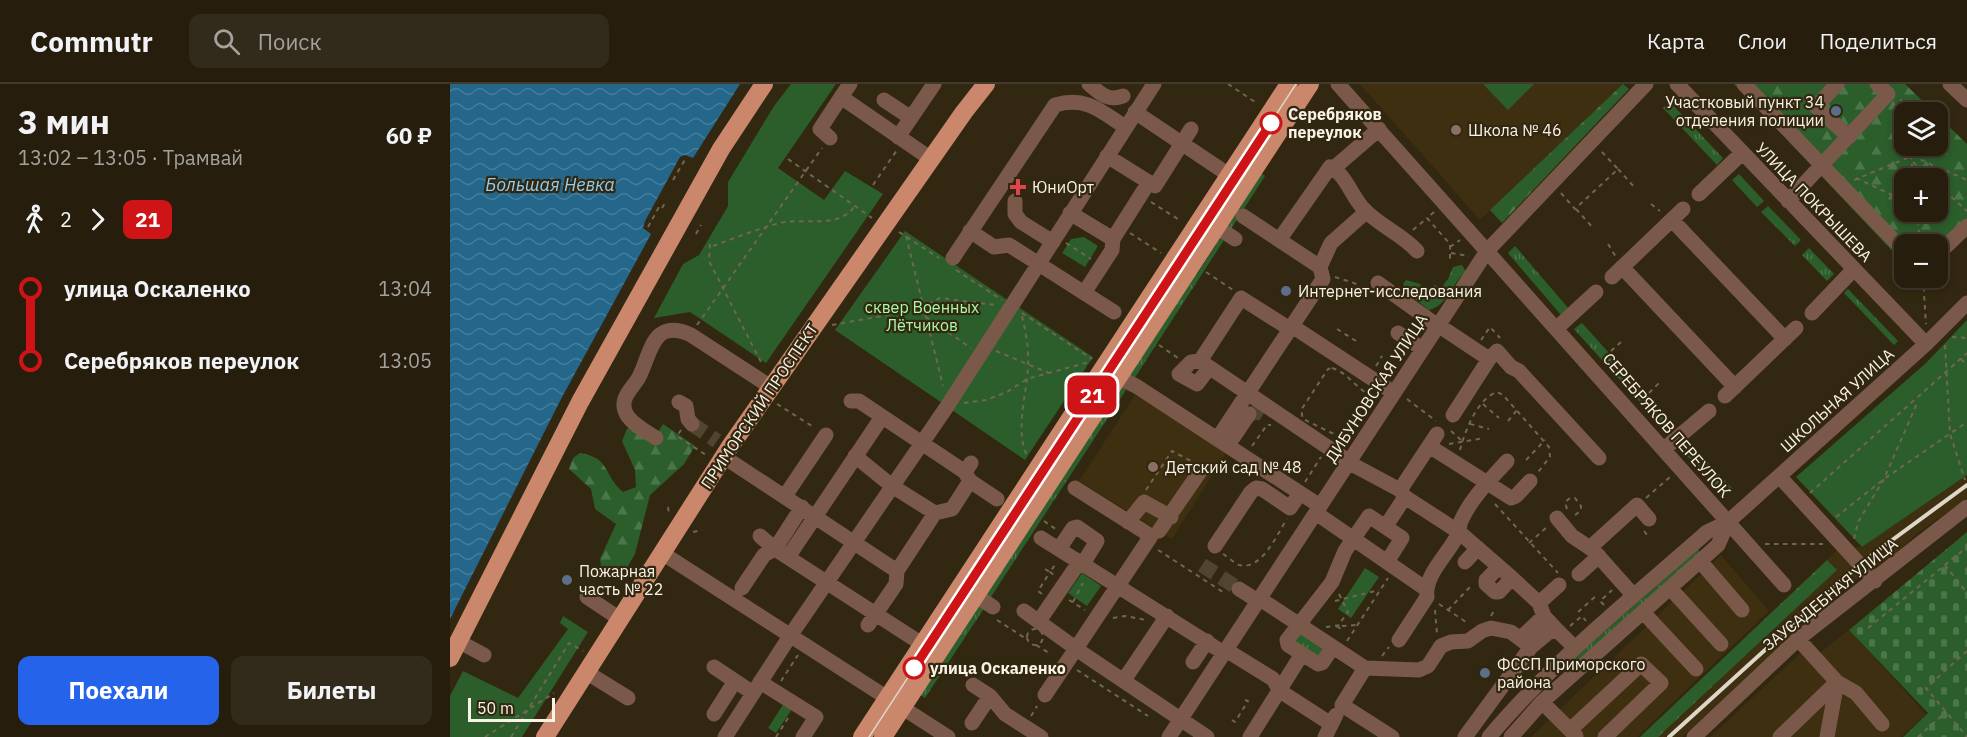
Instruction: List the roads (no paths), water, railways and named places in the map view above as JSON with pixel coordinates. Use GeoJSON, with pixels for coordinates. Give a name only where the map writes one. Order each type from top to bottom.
{"type":"FeatureCollection","features":[{"type":"Feature","properties":{"kind":"main road"},"geometry":{"type":"LineString","coordinates":[[454,650],[585,392],[715,159],[764,84]]}},
{"type":"Feature","properties":{"kind":"main road","name":"ПРИМОРСКИЙ ПРОСПЕКТ"},"geometry":{"type":"LineString","coordinates":[[544,737],[662,553],[720,451],[771,387],[986,84]]}},
{"type":"Feature","properties":{"kind":"main road"},"geometry":{"type":"LineString","coordinates":[[883,737],[895,703],[922,644],[1289,84]]}},
{"type":"Feature","properties":{"kind":"main road"},"geometry":{"type":"LineString","coordinates":[[862,737],[895,703],[975,595],[1310,84]]}},
{"type":"Feature","properties":{"kind":"street"},"geometry":{"type":"LineString","coordinates":[[901,138],[911,118],[934,84]]}},
{"type":"Feature","properties":{"kind":"street"},"geometry":{"type":"LineString","coordinates":[[725,737],[790,636],[892,486],[897,470],[922,443],[983,351],[1017,309],[1028,281],[1070,213],[1086,179],[1107,156],[1154,84]]}},
{"type":"Feature","properties":{"kind":"street","name":"СЕРЕБРЯКОВ ПЕРЕУЛОК"},"geometry":{"type":"LineString","coordinates":[[1338,84],[1379,129],[1481,254],[1557,328],[1784,585]]}},
{"type":"Feature","properties":{"kind":"street","name":"ДИБУНОВСКАЯ УЛИЦА"},"geometry":{"type":"LineString","coordinates":[[1169,737],[1318,509],[1399,394],[1423,349],[1481,254],[1646,84]]}},
{"type":"Feature","properties":{"kind":"street","name":"УЛИЦА ПОКРЫШЕВА"},"geometry":{"type":"LineString","coordinates":[[1677,84],[1926,344]]}},
{"type":"Feature","properties":{"kind":"street"},"geometry":{"type":"LineString","coordinates":[[1744,84],[1894,241]]}},
{"type":"Feature","properties":{"kind":"street"},"geometry":{"type":"LineString","coordinates":[[1837,84],[1816,107],[1849,137]]}},
{"type":"Feature","properties":{"kind":"street"},"geometry":{"type":"LineString","coordinates":[[1788,201],[1888,94],[1877,84]]}},
{"type":"Feature","properties":{"kind":"street"},"geometry":{"type":"LineString","coordinates":[[1950,84],[1967,100]]}},
{"type":"Feature","properties":{"kind":"street"},"geometry":{"type":"LineString","coordinates":[[1086,85],[1107,98],[1114,99],[1118,90],[1137,109],[1229,175]]}},
{"type":"Feature","properties":{"kind":"street"},"geometry":{"type":"LineString","coordinates":[[830,138],[820,129],[845,91],[901,138],[931,159]]}},
{"type":"Feature","properties":{"kind":"street"},"geometry":{"type":"LineString","coordinates":[[884,100],[911,118]]}},
{"type":"Feature","properties":{"kind":"street"},"geometry":{"type":"LineString","coordinates":[[953,258],[1055,105],[1065,102],[1087,103],[1125,127]]}},
{"type":"Feature","properties":{"kind":"street"},"geometry":{"type":"LineString","coordinates":[[1084,293],[1112,250],[1117,233],[1145,189],[1155,186],[1191,129]]}},
{"type":"Feature","properties":{"kind":"street"},"geometry":{"type":"LineString","coordinates":[[1334,168],[1379,129]]}},
{"type":"Feature","properties":{"kind":"street"},"geometry":{"type":"LineString","coordinates":[[1699,194],[1742,153]]}},
{"type":"Feature","properties":{"kind":"street"},"geometry":{"type":"LineString","coordinates":[[1107,156],[1145,189]]}},
{"type":"Feature","properties":{"kind":"street"},"geometry":{"type":"LineString","coordinates":[[1284,233],[1330,166],[1345,180],[1351,195],[1366,212],[1405,237],[1417,251]]}},
{"type":"Feature","properties":{"kind":"street"},"geometry":{"type":"LineString","coordinates":[[1015,201],[1013,208],[1021,222],[1054,239]]}},
{"type":"Feature","properties":{"kind":"street"},"geometry":{"type":"LineString","coordinates":[[1223,442],[1247,393],[1323,279],[1331,243],[1366,212]]}},
{"type":"Feature","properties":{"kind":"street"},"geometry":{"type":"LineString","coordinates":[[1070,213],[1117,233]]}},
{"type":"Feature","properties":{"kind":"street"},"geometry":{"type":"LineString","coordinates":[[1677,214],[1790,333],[1730,392],[1617,272],[1677,214]]}},
{"type":"Feature","properties":{"kind":"street"},"geometry":{"type":"LineString","coordinates":[[1243,216],[1326,271]]}},
{"type":"Feature","properties":{"kind":"street"},"geometry":{"type":"LineString","coordinates":[[1948,244],[1967,226]]}},
{"type":"Feature","properties":{"kind":"street"},"geometry":{"type":"LineString","coordinates":[[1216,227],[1235,239]]}},
{"type":"Feature","properties":{"kind":"street"},"geometry":{"type":"LineString","coordinates":[[970,231],[994,247],[1009,245],[1114,312]]}},
{"type":"Feature","properties":{"kind":"street"},"geometry":{"type":"LineString","coordinates":[[1812,313],[1854,269]]}},
{"type":"Feature","properties":{"kind":"street"},"geometry":{"type":"LineString","coordinates":[[1374,289],[1490,359]]}},
{"type":"Feature","properties":{"kind":"street"},"geometry":{"type":"LineString","coordinates":[[1557,328],[1596,292]]}},
{"type":"Feature","properties":{"kind":"street"},"geometry":{"type":"LineString","coordinates":[[1399,394],[1241,298],[1199,364],[1459,532],[1512,578],[1575,648]]}},
{"type":"Feature","properties":{"kind":"street","name":"ШКОЛЬНАЯ УЛИЦА"},"geometry":{"type":"LineString","coordinates":[[1489,737],[1530,690],[1575,648],[1707,532],[1728,522],[1926,344],[1967,303]]}},
{"type":"Feature","properties":{"kind":"street"},"geometry":{"type":"LineString","coordinates":[[656,438],[631,421],[625,413],[626,395],[639,376],[646,355],[658,336],[669,330],[680,330],[691,334],[771,387]]}},
{"type":"Feature","properties":{"kind":"street"},"geometry":{"type":"LineString","coordinates":[[1398,333],[1423,349]]}},
{"type":"Feature","properties":{"kind":"street"},"geometry":{"type":"LineString","coordinates":[[1386,526],[1402,494],[1497,351],[1508,372],[1534,385],[1599,458]]}},
{"type":"Feature","properties":{"kind":"street"},"geometry":{"type":"LineString","coordinates":[[1118,377],[1301,490],[1318,509],[1426,589]]}},
{"type":"Feature","properties":{"kind":"street"},"geometry":{"type":"LineString","coordinates":[[851,401],[859,400],[969,472],[997,498]]}},
{"type":"Feature","properties":{"kind":"street"},"geometry":{"type":"LineString","coordinates":[[679,402],[688,410],[690,422]]}},
{"type":"Feature","properties":{"kind":"street"},"geometry":{"type":"LineString","coordinates":[[1664,449],[1709,411]]}},
{"type":"Feature","properties":{"kind":"street"},"geometry":{"type":"LineString","coordinates":[[742,588],[764,555],[782,553],[815,516],[882,417]]}},
{"type":"Feature","properties":{"kind":"street"},"geometry":{"type":"LineString","coordinates":[[1223,442],[1254,417]]}},
{"type":"Feature","properties":{"kind":"street"},"geometry":{"type":"LineString","coordinates":[[1441,433],[1456,464],[1485,486],[1511,498],[1516,496],[1530,481]]}},
{"type":"Feature","properties":{"kind":"street"},"geometry":{"type":"LineString","coordinates":[[785,496],[826,435]]}},
{"type":"Feature","properties":{"kind":"street"},"geometry":{"type":"LineString","coordinates":[[720,451],[897,571]]}},
{"type":"Feature","properties":{"kind":"street"},"geometry":{"type":"LineString","coordinates":[[855,456],[892,486],[935,513]]}},
{"type":"Feature","properties":{"kind":"street"},"geometry":{"type":"LineString","coordinates":[[1399,640],[1427,597],[1426,589],[1459,532],[1460,522],[1485,486],[1507,461]]}},
{"type":"Feature","properties":{"kind":"street"},"geometry":{"type":"LineString","coordinates":[[1159,531],[1171,517],[1201,470]]}},
{"type":"Feature","properties":{"kind":"street"},"geometry":{"type":"LineString","coordinates":[[872,620],[896,584],[897,571],[935,513],[952,509],[969,472]]}},
{"type":"Feature","properties":{"kind":"street"},"geometry":{"type":"LineString","coordinates":[[1779,476],[1875,581]]}},
{"type":"Feature","properties":{"kind":"street"},"geometry":{"type":"LineString","coordinates":[[1045,695],[1151,536],[1075,488]]}},
{"type":"Feature","properties":{"kind":"street"},"geometry":{"type":"LineString","coordinates":[[1215,546],[1251,492],[1262,489],[1290,508],[1301,490]]}},
{"type":"Feature","properties":{"kind":"street"},"geometry":{"type":"LineString","coordinates":[[1128,522],[1144,502],[1171,517]]}},
{"type":"Feature","properties":{"kind":"street"},"geometry":{"type":"LineString","coordinates":[[1596,553],[1594,544],[1637,505],[1649,519]]}},
{"type":"Feature","properties":{"kind":"street"},"geometry":{"type":"LineString","coordinates":[[782,553],[802,507]]}},
{"type":"Feature","properties":{"kind":"street","name":"ЗАУСАДЕБНАЯ УЛИЦА"},"geometry":{"type":"LineString","coordinates":[[1694,737],[1798,639],[1965,512]]}},
{"type":"Feature","properties":{"kind":"street"},"geometry":{"type":"LineString","coordinates":[[1337,649],[1318,664],[1288,645],[1287,640],[1338,571],[1345,551],[1369,516],[1402,538],[1391,565]]}},
{"type":"Feature","properties":{"kind":"street"},"geometry":{"type":"LineString","coordinates":[[1560,522],[1572,536],[1596,553],[1634,596]]}},
{"type":"Feature","properties":{"kind":"street","name":"ШКОЛЬНАЯ УЛИЦА"},"geometry":{"type":"LineString","coordinates":[[1511,737],[1542,702],[1718,545],[1728,522]]}},
{"type":"Feature","properties":{"kind":"street"},"geometry":{"type":"LineString","coordinates":[[1039,621],[1058,592],[1083,567],[1096,541],[1077,527],[1073,528],[1059,549]]}},
{"type":"Feature","properties":{"kind":"street"},"geometry":{"type":"LineString","coordinates":[[760,536],[826,582],[872,620],[922,644]]}},
{"type":"Feature","properties":{"kind":"street"},"geometry":{"type":"LineString","coordinates":[[1041,538],[1083,567],[1118,585],[1165,618],[1273,679],[1280,691],[1328,730],[1365,668]]}},
{"type":"Feature","properties":{"kind":"street"},"geometry":{"type":"LineString","coordinates":[[1465,562],[1478,549]]}},
{"type":"Feature","properties":{"kind":"street"},"geometry":{"type":"LineString","coordinates":[[662,553],[948,737]]}},
{"type":"Feature","properties":{"kind":"street"},"geometry":{"type":"LineString","coordinates":[[1579,574],[1596,553]]}},
{"type":"Feature","properties":{"kind":"street"},"geometry":{"type":"LineString","coordinates":[[1700,561],[1742,610]]}},
{"type":"Feature","properties":{"kind":"street"},"geometry":{"type":"LineString","coordinates":[[1499,567],[1486,580],[1486,584],[1495,592],[1499,592],[1512,578]]}},
{"type":"Feature","properties":{"kind":"street"},"geometry":{"type":"LineString","coordinates":[[1465,737],[1526,643],[1559,579]]}},
{"type":"Feature","properties":{"kind":"street"},"geometry":{"type":"LineString","coordinates":[[1670,588],[1721,644]]}},
{"type":"Feature","properties":{"kind":"street"},"geometry":{"type":"LineString","coordinates":[[1233,592],[1259,600],[1365,668],[1419,670],[1428,666],[1441,646],[1468,641],[1482,631],[1491,628],[1511,632],[1526,643]]}},
{"type":"Feature","properties":{"kind":"street"},"geometry":{"type":"LineString","coordinates":[[975,595],[991,610]]}},
{"type":"Feature","properties":{"kind":"street"},"geometry":{"type":"LineString","coordinates":[[587,597],[620,619]]}},
{"type":"Feature","properties":{"kind":"street"},"geometry":{"type":"LineString","coordinates":[[1024,611],[1208,737]]}},
{"type":"Feature","properties":{"kind":"street"},"geometry":{"type":"LineString","coordinates":[[1643,612],[1696,669]]}},
{"type":"Feature","properties":{"kind":"street"},"geometry":{"type":"LineString","coordinates":[[1124,681],[1165,618]]}},
{"type":"Feature","properties":{"kind":"street"},"geometry":{"type":"LineString","coordinates":[[1526,643],[1550,632],[1560,633]]}},
{"type":"Feature","properties":{"kind":"street"},"geometry":{"type":"LineString","coordinates":[[1798,639],[1836,682],[1856,693],[1882,724]]}},
{"type":"Feature","properties":{"kind":"street"},"geometry":{"type":"LineString","coordinates":[[1193,662],[1206,641]]}},
{"type":"Feature","properties":{"kind":"street"},"geometry":{"type":"LineString","coordinates":[[454,650],[484,655]]}},
{"type":"Feature","properties":{"kind":"street"},"geometry":{"type":"LineString","coordinates":[[1250,737],[1302,654]]}},
{"type":"Feature","properties":{"kind":"street"},"geometry":{"type":"LineString","coordinates":[[1542,702],[1574,734],[1641,664],[1661,683],[1605,737]]}},
{"type":"Feature","properties":{"kind":"street"},"geometry":{"type":"LineString","coordinates":[[714,667],[735,681],[775,691],[816,717],[803,737]]}},
{"type":"Feature","properties":{"kind":"street"},"geometry":{"type":"LineString","coordinates":[[586,672],[628,698]]}},
{"type":"Feature","properties":{"kind":"street"},"geometry":{"type":"LineString","coordinates":[[714,714],[735,681]]}},
{"type":"Feature","properties":{"kind":"street"},"geometry":{"type":"LineString","coordinates":[[1780,737],[1836,682]]}},
{"type":"Feature","properties":{"kind":"street"},"geometry":{"type":"LineString","coordinates":[[1827,737],[1836,682]]}},
{"type":"Feature","properties":{"kind":"street"},"geometry":{"type":"LineString","coordinates":[[973,686],[990,696],[1005,714],[1041,737]]}},
{"type":"Feature","properties":{"kind":"street"},"geometry":{"type":"LineString","coordinates":[[972,723],[990,696]]}},
{"type":"Feature","properties":{"kind":"street"},"geometry":{"type":"LineString","coordinates":[[1342,705],[1392,737]]}},
{"type":"Feature","properties":{"kind":"water","name":"Большая Невка"},"geometry":{"type":"Polygon","coordinates":[[[450,84],[740,84],[693,158],[685,155],[680,157],[645,221],[643,228],[651,234],[561,399],[450,619],[450,84]]]}},
{"type":"Feature","properties":{"kind":"tunnel"},"geometry":{"type":"LineString","coordinates":[[1249,414],[1259,412],[1267,417]]}},
{"type":"Feature","properties":{"kind":"tunnel"},"geometry":{"type":"LineString","coordinates":[[692,424],[717,441]]}},
{"type":"Feature","properties":{"kind":"tunnel"},"geometry":{"type":"LineString","coordinates":[[1202,565],[1239,589]]}},
{"type":"Feature","properties":{"kind":"tram line"},"geometry":{"type":"LineString","coordinates":[[869,737],[1296,84]]}},
{"type":"Feature","properties":{"kind":"tram line","name":"21"},"geometry":{"type":"LineString","coordinates":[[914,668],[1271,123]]}},
{"type":"Feature","properties":{"kind":"railway"},"geometry":{"type":"LineString","coordinates":[[1669,737],[1861,563],[1967,485]]}},
{"type":"Feature","properties":{"kind":"place","name":"Участковый пункт 34 отделения полиции"},"geometry":{"type":"Point","coordinates":[1836,111]}},
{"type":"Feature","properties":{"kind":"place","name":"Серебряков переулок"},"geometry":{"type":"Point","coordinates":[1271,123]}},
{"type":"Feature","properties":{"kind":"place","name":"Школа № 46"},"geometry":{"type":"Point","coordinates":[1456,130]}},
{"type":"Feature","properties":{"kind":"place","name":"ЮниОрт"},"geometry":{"type":"Point","coordinates":[1018,187]}},
{"type":"Feature","properties":{"kind":"place","name":"Интернет-исследования"},"geometry":{"type":"Point","coordinates":[1286,291]}},
{"type":"Feature","properties":{"kind":"place","name":"Детский сад № 48"},"geometry":{"type":"Point","coordinates":[1153,467]}},
{"type":"Feature","properties":{"kind":"place","name":"Пожарная часть № 22"},"geometry":{"type":"Point","coordinates":[567,580]}},
{"type":"Feature","properties":{"kind":"place","name":"улица Оскаленко"},"geometry":{"type":"Point","coordinates":[914,668]}},
{"type":"Feature","properties":{"kind":"place","name":"ФССП Приморского района"},"geometry":{"type":"Point","coordinates":[1485,673]}},
{"type":"Feature","properties":{"kind":"park label","name":"сквер Военных Лётчиков"},"geometry":{"type":"Point","coordinates":[922,316]}}]}
